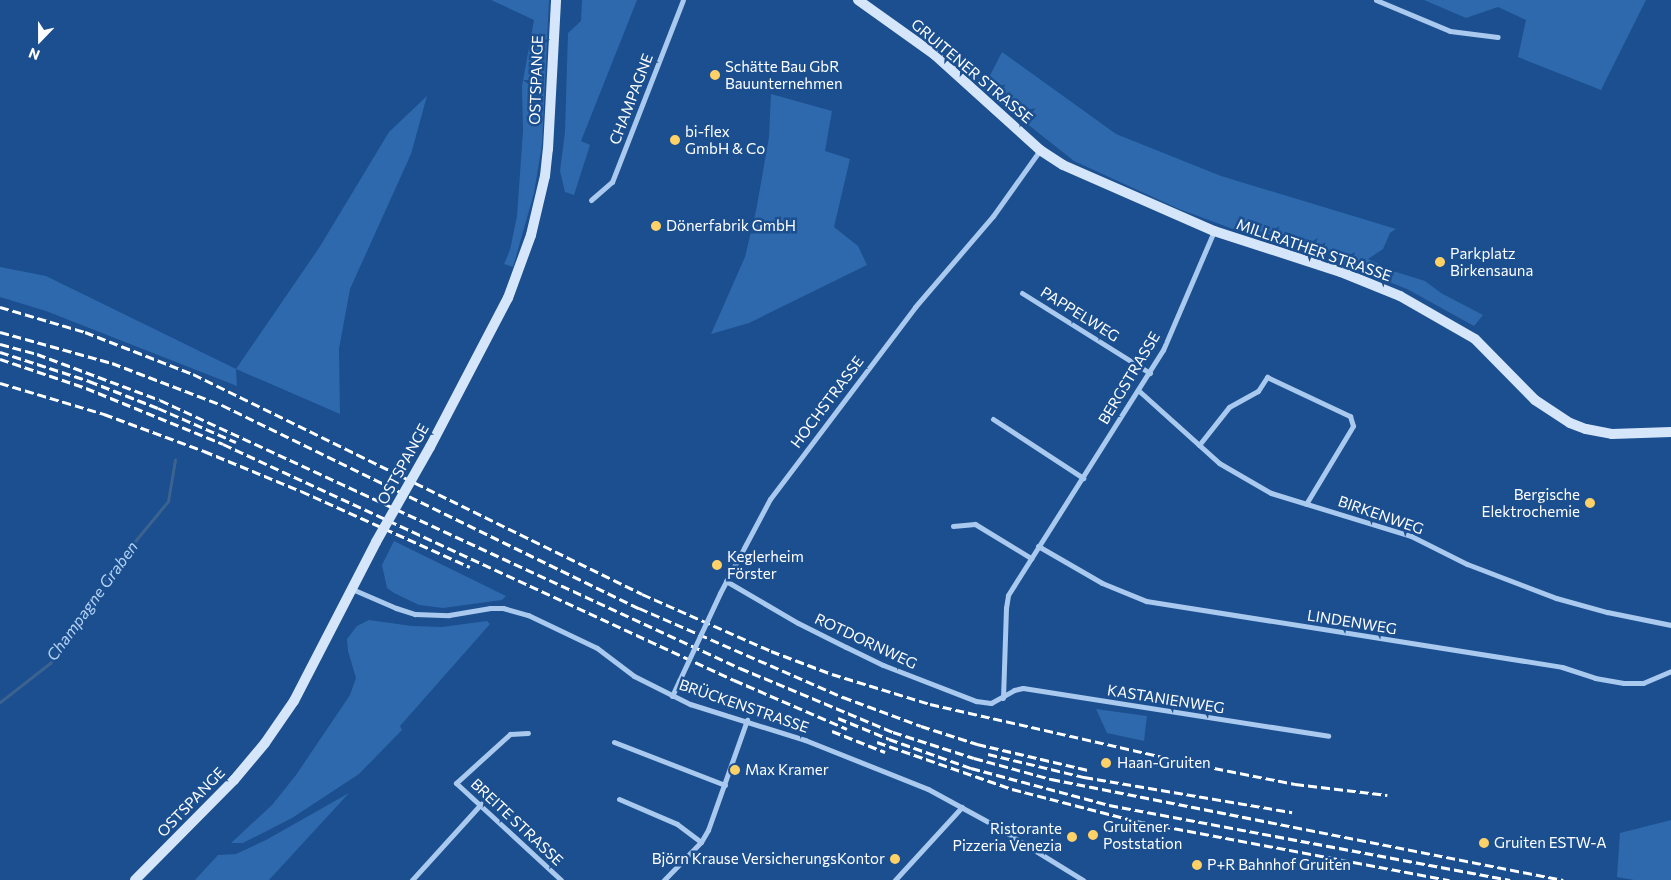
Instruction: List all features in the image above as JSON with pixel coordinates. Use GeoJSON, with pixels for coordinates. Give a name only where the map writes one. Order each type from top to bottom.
{"type":"FeatureCollection","features":[{"type":"Feature","properties":{"kind":"main road","name":"OSTSPANGE"},"geometry":{"type":"LineString","coordinates":[[135,880],[234,780],[265,743],[294,701],[376,542],[430,447],[508,298],[531,235],[543,184],[548,149],[556,0]]}},
{"type":"Feature","properties":{"kind":"main road","name":"GRUITENER STRASSE"},"geometry":{"type":"LineString","coordinates":[[858,0],[928,50],[1040,150]]}},
{"type":"Feature","properties":{"kind":"main road","name":"MILLRATHER STRASSE"},"geometry":{"type":"LineString","coordinates":[[1040,150],[1081,174],[1214,231],[1350,275],[1376,285],[1431,312],[1475,339],[1535,400],[1570,423],[1586,429],[1612,434],[1671,432]]}},
{"type":"Feature","properties":{"kind":"street","name":"CHAMPAGNE"},"geometry":{"type":"LineString","coordinates":[[591,200],[612,182],[683,0]]}},
{"type":"Feature","properties":{"kind":"street"},"geometry":{"type":"LineString","coordinates":[[1376,0],[1450,31],[1498,37]]}},
{"type":"Feature","properties":{"kind":"street","name":"HOCHSTRASSE"},"geometry":{"type":"LineString","coordinates":[[672,696],[759,516],[785,478],[916,307],[993,216],[1040,150]]}},
{"type":"Feature","properties":{"kind":"street","name":"BERGSTRASSE"},"geometry":{"type":"LineString","coordinates":[[1003,698],[1006,608],[1014,582],[1150,373],[1163,350],[1214,231]]}},
{"type":"Feature","properties":{"kind":"street","name":"PAPPELWEG"},"geometry":{"type":"LineString","coordinates":[[1022,293],[1150,373]]}},
{"type":"Feature","properties":{"kind":"street"},"geometry":{"type":"LineString","coordinates":[[1199,444],[1228,407],[1258,391],[1267,377],[1350,416],[1353,426],[1306,504]]}},
{"type":"Feature","properties":{"kind":"street","name":"BIRKENWEG"},"geometry":{"type":"LineString","coordinates":[[1138,390],[1240,477],[1271,493],[1411,536],[1467,564],[1556,598],[1607,612],[1671,625]]}},
{"type":"Feature","properties":{"kind":"street"},"geometry":{"type":"LineString","coordinates":[[993,419],[1083,478]]}},
{"type":"Feature","properties":{"kind":"street"},"geometry":{"type":"LineString","coordinates":[[953,526],[975,524],[1031,558]]}},
{"type":"Feature","properties":{"kind":"street","name":"LINDENWEG"},"geometry":{"type":"LineString","coordinates":[[1038,546],[1102,584],[1146,601],[1562,666],[1595,678],[1624,683],[1643,683],[1671,671]]}},
{"type":"Feature","properties":{"kind":"street","name":"ROTDORNWEG"},"geometry":{"type":"LineString","coordinates":[[726,581],[798,623],[883,665],[976,700],[991,703],[1003,698]]}},
{"type":"Feature","properties":{"kind":"street","name":"BRÜCKENSTRASSE"},"geometry":{"type":"LineString","coordinates":[[352,589],[396,608],[434,616],[490,608],[514,610],[597,648],[634,676],[672,696],[707,710],[747,720],[887,771],[962,806],[1073,872],[1083,880]]}},
{"type":"Feature","properties":{"kind":"street","name":"KASTANIENWEG"},"geometry":{"type":"LineString","coordinates":[[1003,698],[1014,690],[1023,688],[1328,736]]}},
{"type":"Feature","properties":{"kind":"street"},"geometry":{"type":"LineString","coordinates":[[664,880],[701,842],[708,830],[747,720]]}},
{"type":"Feature","properties":{"kind":"street","name":"BREITE STRASSE"},"geometry":{"type":"LineString","coordinates":[[528,733],[510,734],[456,783],[481,804],[561,880]]}},
{"type":"Feature","properties":{"kind":"street"},"geometry":{"type":"LineString","coordinates":[[614,742],[725,785]]}},
{"type":"Feature","properties":{"kind":"street"},"geometry":{"type":"LineString","coordinates":[[619,799],[677,824],[701,842]]}},
{"type":"Feature","properties":{"kind":"street"},"geometry":{"type":"LineString","coordinates":[[412,880],[481,804]]}},
{"type":"Feature","properties":{"kind":"street"},"geometry":{"type":"LineString","coordinates":[[895,880],[962,806]]}},
{"type":"Feature","properties":{"kind":"shaded area"},"geometry":{"type":"Polygon","coordinates":[[[491,0],[549,0],[542,145],[534,193],[513,267],[504,264],[510,250],[517,216],[523,131],[522,86],[534,20],[491,0]]]}},
{"type":"Feature","properties":{"kind":"shaded area"},"geometry":{"type":"Polygon","coordinates":[[[582,0],[637,0],[581,141],[590,145],[574,195],[565,192],[560,171],[565,132],[568,33],[581,21],[582,0]]]}},
{"type":"Feature","properties":{"kind":"shaded area"},"geometry":{"type":"Polygon","coordinates":[[[1424,0],[1646,0],[1601,90],[1518,57],[1526,20],[1498,7],[1466,18],[1424,0]]]}},
{"type":"Feature","properties":{"kind":"shaded area"},"geometry":{"type":"Polygon","coordinates":[[[1002,52],[1116,134],[1221,176],[1396,229],[1390,233],[1383,249],[1368,259],[1393,271],[1425,281],[1441,293],[1483,315],[1474,326],[1407,289],[1339,262],[1336,254],[1315,248],[1309,254],[1304,252],[1302,244],[1252,229],[1241,232],[1179,209],[1074,161],[983,89],[1002,52]]]}},
{"type":"Feature","properties":{"kind":"shaded area"},"geometry":{"type":"Polygon","coordinates":[[[771,94],[832,111],[825,151],[850,159],[834,227],[858,246],[867,265],[749,323],[711,334],[745,257],[756,211],[769,137],[771,94]]]}},
{"type":"Feature","properties":{"kind":"shaded area"},"geometry":{"type":"Polygon","coordinates":[[[427,96],[411,154],[350,289],[339,349],[340,414],[236,369],[319,248],[389,132],[427,96]]]}},
{"type":"Feature","properties":{"kind":"shaded area"},"geometry":{"type":"Polygon","coordinates":[[[0,267],[46,276],[236,369],[237,386],[46,311],[0,297],[0,267]]]}},
{"type":"Feature","properties":{"kind":"shaded area"},"geometry":{"type":"Polygon","coordinates":[[[394,541],[506,596],[502,600],[443,608],[419,605],[394,593],[387,588],[382,565],[394,541]]]}},
{"type":"Feature","properties":{"kind":"shaded area"},"geometry":{"type":"Polygon","coordinates":[[[369,620],[412,626],[442,627],[487,621],[490,624],[400,726],[402,730],[359,774],[292,818],[243,843],[231,843],[272,805],[296,775],[350,695],[356,678],[348,651],[347,639],[357,626],[369,620]]]}},
{"type":"Feature","properties":{"kind":"shaded area"},"geometry":{"type":"Polygon","coordinates":[[[1096,709],[1147,716],[1144,741],[1107,733],[1096,709]]]}},
{"type":"Feature","properties":{"kind":"shaded area"},"geometry":{"type":"Polygon","coordinates":[[[349,793],[269,880],[195,880],[218,855],[236,854],[266,840],[349,793]]]}},
{"type":"Feature","properties":{"kind":"shaded area"},"geometry":{"type":"Polygon","coordinates":[[[1671,820],[1671,880],[1634,880],[1617,877],[1620,833],[1671,820]]]}},
{"type":"Feature","properties":{"kind":"waterway","name":"Champagne Graben"},"geometry":{"type":"LineString","coordinates":[[0,702],[50,663],[66,642],[112,569],[168,501],[175,460]]}},
{"type":"Feature","properties":{"kind":"railway"},"geometry":{"type":"LineString","coordinates":[[0,307],[85,332],[193,374],[642,594],[771,651],[832,674],[930,704],[1189,763],[1295,784],[1387,795]]}},
{"type":"Feature","properties":{"kind":"railway"},"geometry":{"type":"LineString","coordinates":[[0,332],[112,363],[222,405],[639,608],[843,697],[921,726],[977,744],[1088,770]]}},
{"type":"Feature","properties":{"kind":"railway"},"geometry":{"type":"LineString","coordinates":[[0,344],[37,354],[160,400],[740,668],[893,732],[974,758],[1051,779],[1563,880]]}},
{"type":"Feature","properties":{"kind":"railway"},"geometry":{"type":"LineString","coordinates":[[0,352],[89,381],[158,408],[236,442]]}},
{"type":"Feature","properties":{"kind":"railway"},"geometry":{"type":"LineString","coordinates":[[0,359],[86,388],[223,444],[734,680],[847,729]]}},
{"type":"Feature","properties":{"kind":"railway"},"geometry":{"type":"LineString","coordinates":[[0,383],[104,414],[204,451],[301,491],[470,567]]}},
{"type":"Feature","properties":{"kind":"railway"},"geometry":{"type":"LineString","coordinates":[[838,718],[889,739],[971,768],[1109,805],[1510,880]]}},
{"type":"Feature","properties":{"kind":"railway"},"geometry":{"type":"LineString","coordinates":[[832,731],[885,752]]}},
{"type":"Feature","properties":{"kind":"railway"},"geometry":{"type":"LineString","coordinates":[[877,742],[1012,789],[1136,821],[1449,880]]}},
{"type":"Feature","properties":{"kind":"railway"},"geometry":{"type":"LineString","coordinates":[[988,754],[1084,777],[1292,812]]}},
{"type":"Feature","properties":{"kind":"place","name":"Schätte Bau GbR Bauunternehmen"},"geometry":{"type":"Point","coordinates":[715,75]}},
{"type":"Feature","properties":{"kind":"place","name":"bi-flex GmbH & Co"},"geometry":{"type":"Point","coordinates":[675,140]}},
{"type":"Feature","properties":{"kind":"place","name":"Dönerfabrik GmbH"},"geometry":{"type":"Point","coordinates":[656,226]}},
{"type":"Feature","properties":{"kind":"place","name":"Parkplatz Birkensauna"},"geometry":{"type":"Point","coordinates":[1440,262]}},
{"type":"Feature","properties":{"kind":"place","name":"Bergische Elektrochemie"},"geometry":{"type":"Point","coordinates":[1590,503]}},
{"type":"Feature","properties":{"kind":"place","name":"Keglerheim Förster"},"geometry":{"type":"Point","coordinates":[717,565]}},
{"type":"Feature","properties":{"kind":"place","name":"Haan-Gruiten"},"geometry":{"type":"Point","coordinates":[1106,763]}},
{"type":"Feature","properties":{"kind":"place","name":"Max Kramer"},"geometry":{"type":"Point","coordinates":[735,770]}},
{"type":"Feature","properties":{"kind":"place","name":"Gruitener Poststation"},"geometry":{"type":"Point","coordinates":[1093,835]}},
{"type":"Feature","properties":{"kind":"place","name":"Ristorante Pizzeria Venezia"},"geometry":{"type":"Point","coordinates":[1072,837]}},
{"type":"Feature","properties":{"kind":"place","name":"Gruiten ESTW-A"},"geometry":{"type":"Point","coordinates":[1484,843]}},
{"type":"Feature","properties":{"kind":"place","name":"Björn Krause VersicherungsKontor"},"geometry":{"type":"Point","coordinates":[895,859]}},
{"type":"Feature","properties":{"kind":"place","name":"P+R Bahnhof Gruiten"},"geometry":{"type":"Point","coordinates":[1197,865]}}]}
